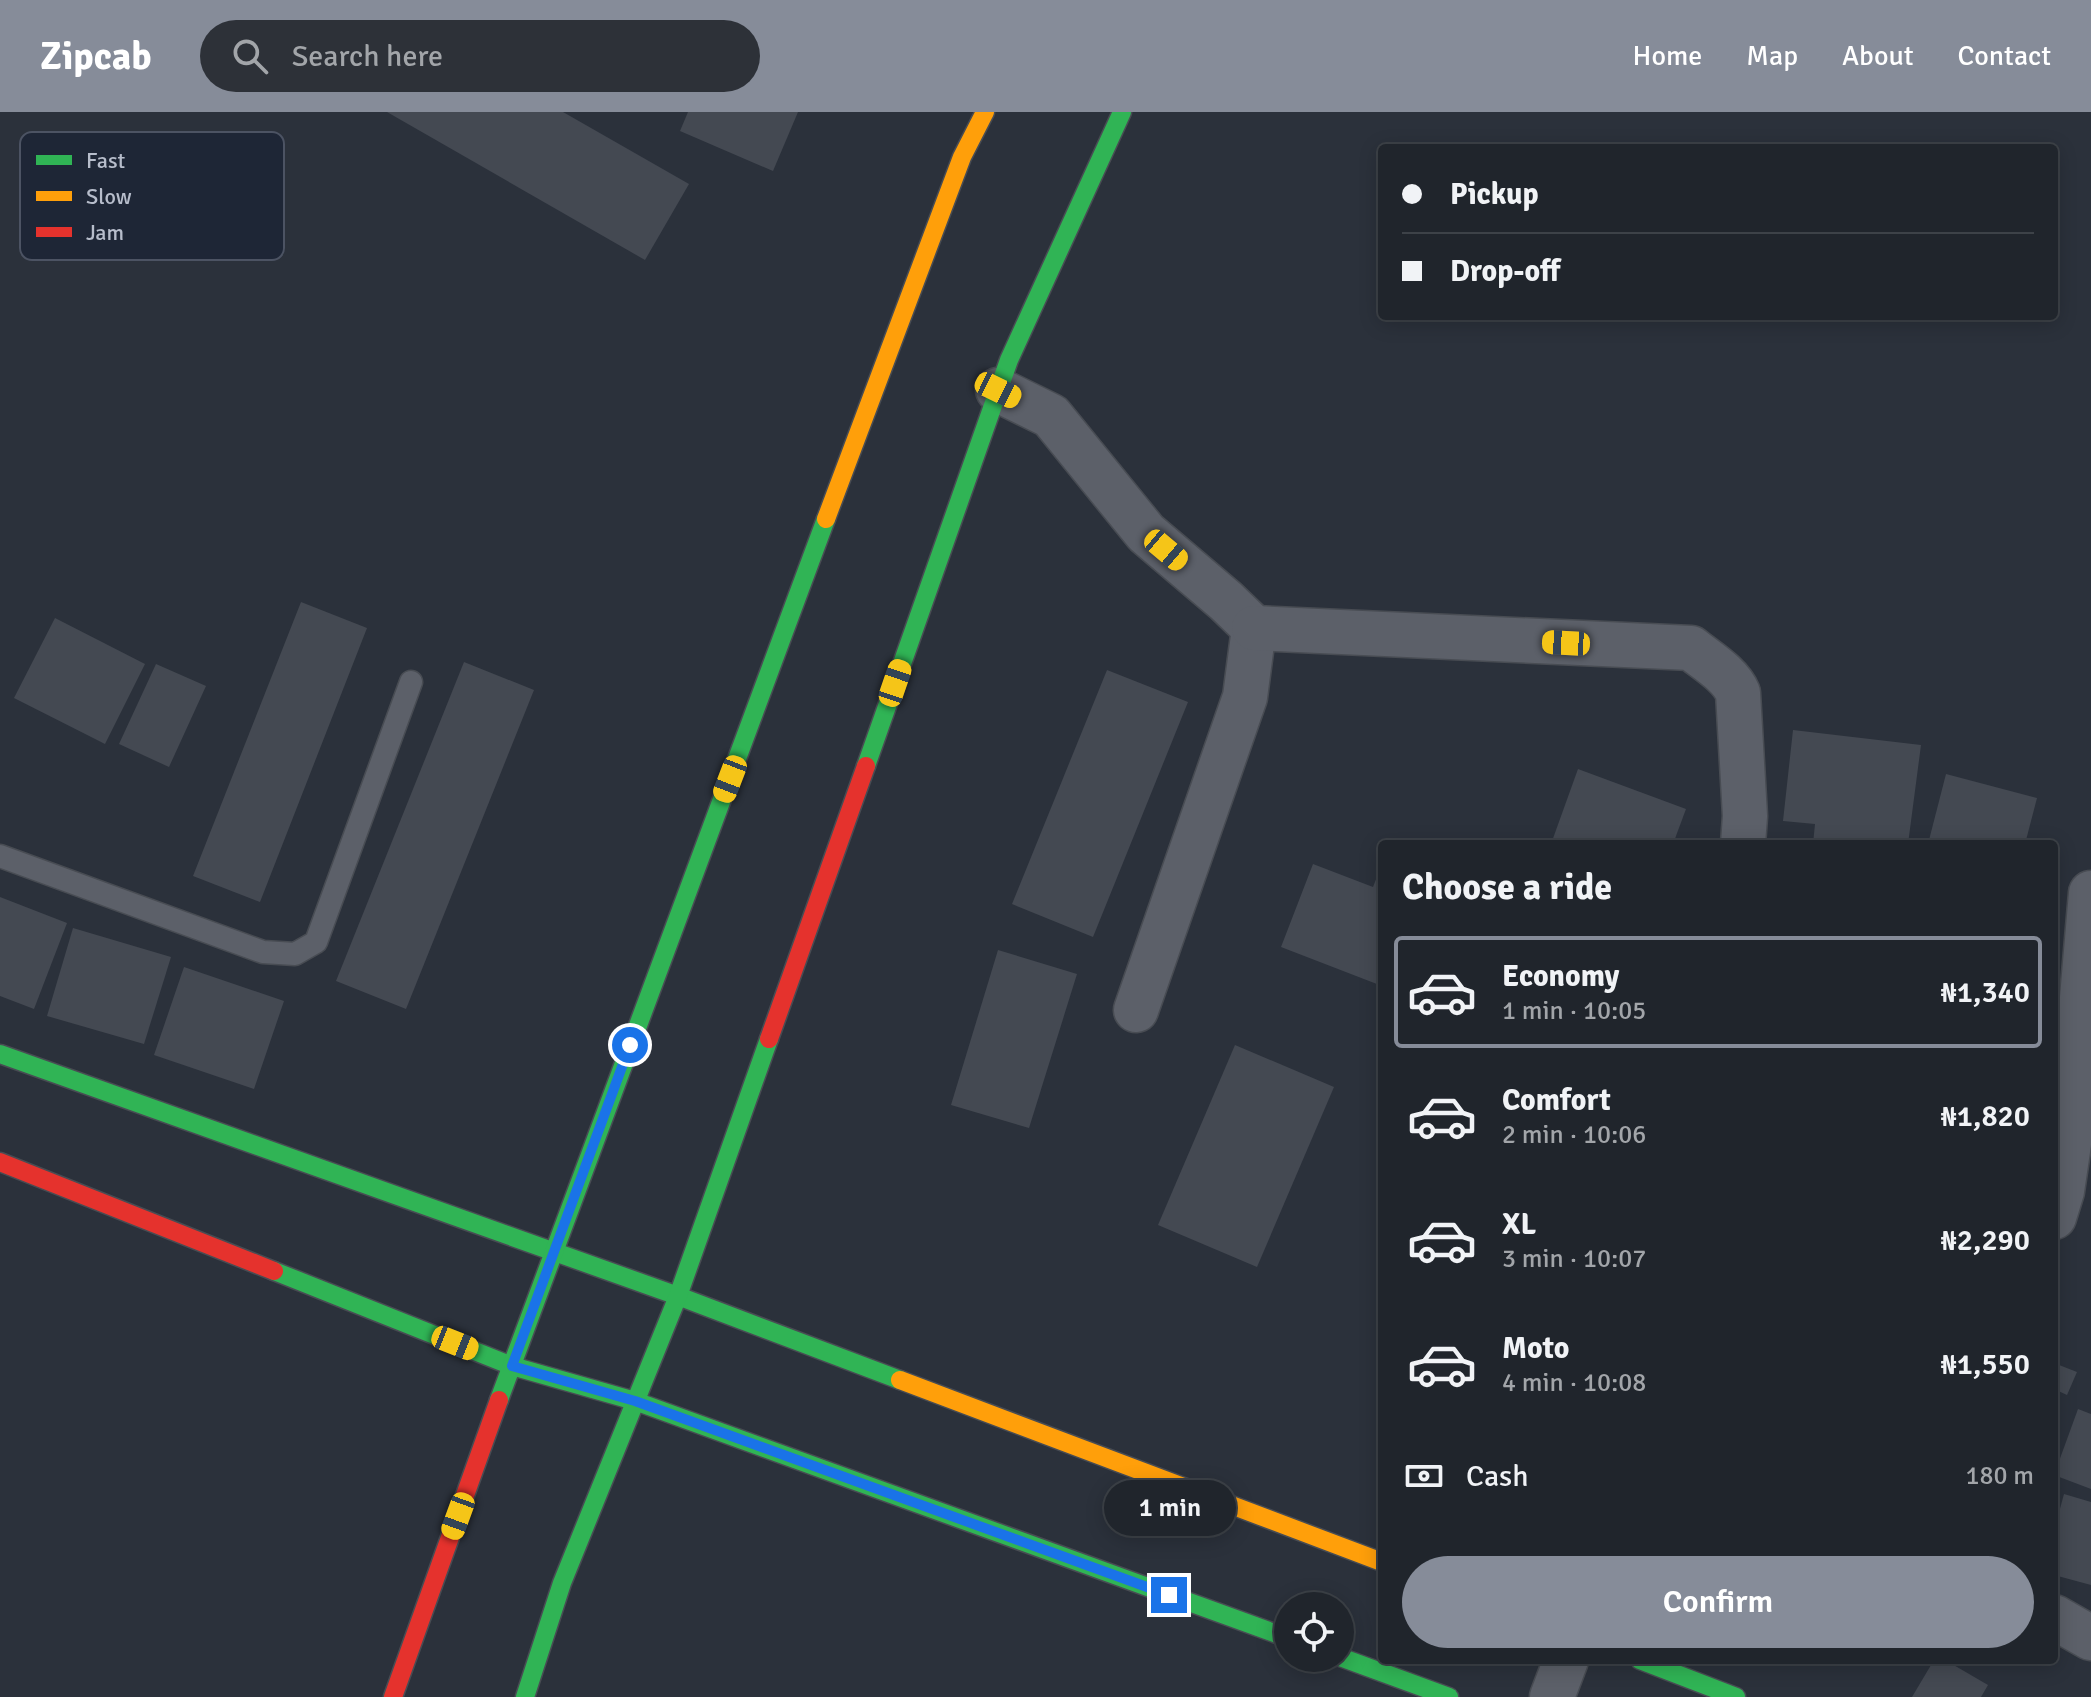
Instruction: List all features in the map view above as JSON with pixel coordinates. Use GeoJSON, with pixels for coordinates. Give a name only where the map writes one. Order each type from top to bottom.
{"type":"FeatureCollection","features":[{"type":"Feature","properties":{"kind":"street"},"geometry":{"type":"LineString","coordinates":[[393,1697],[552,1252],[962,157],[985,112]]}},
{"type":"Feature","properties":{"kind":"street"},"geometry":{"type":"LineString","coordinates":[[525,1697],[562,1583],[678,1296],[1009,360],[1122,112]]}},
{"type":"Feature","properties":{"kind":"street"},"geometry":{"type":"LineString","coordinates":[[998,390],[1051,416],[1146,533],[1254,628],[1691,648],[1717,668],[1738,693],[1745,816],[1743,840]]}},
{"type":"Feature","properties":{"kind":"street"},"geometry":{"type":"LineString","coordinates":[[1136,1010],[1245,697],[1254,628]]}},
{"type":"Feature","properties":{"kind":"street"},"geometry":{"type":"LineString","coordinates":[[2058,1204],[2070,1137],[2091,893]]}},
{"type":"Feature","properties":{"kind":"street"},"geometry":{"type":"LineString","coordinates":[[0,1054],[678,1296],[1378,1560]]}},
{"type":"Feature","properties":{"kind":"street"},"geometry":{"type":"LineString","coordinates":[[0,1162],[512,1366],[635,1401],[1274,1633]]}},
{"type":"Feature","properties":{"kind":"street"},"geometry":{"type":"LineString","coordinates":[[2058,1619],[2091,1638]]}},
{"type":"Feature","properties":{"kind":"street"},"geometry":{"type":"LineString","coordinates":[[1354,1662],[1449,1697]]}},
{"type":"Feature","properties":{"kind":"street"},"geometry":{"type":"LineString","coordinates":[[1552,1697],[1564,1664]]}},
{"type":"Feature","properties":{"kind":"street"},"geometry":{"type":"LineString","coordinates":[[1650,1664],[1736,1697]]}},
{"type":"Feature","properties":{"kind":"lane"},"geometry":{"type":"LineString","coordinates":[[0,856],[263,952],[295,954],[316,942],[411,682]]}},
{"type":"Feature","properties":{"kind":"building"},"geometry":{"type":"Polygon","coordinates":[[[387,112],[563,112],[689,184],[645,260],[387,112]]]}},
{"type":"Feature","properties":{"kind":"building"},"geometry":{"type":"Polygon","coordinates":[[[688,112],[798,112],[773,171],[680,131],[688,112]]]}},
{"type":"Feature","properties":{"kind":"building"},"geometry":{"type":"Polygon","coordinates":[[[301,602],[367,628],[260,902],[193,876],[301,602]]]}},
{"type":"Feature","properties":{"kind":"building"},"geometry":{"type":"Polygon","coordinates":[[[55,618],[145,664],[105,744],[14,698],[55,618]]]}},
{"type":"Feature","properties":{"kind":"building"},"geometry":{"type":"Polygon","coordinates":[[[464,662],[534,690],[406,1009],[336,981],[464,662]]]}},
{"type":"Feature","properties":{"kind":"building"},"geometry":{"type":"Polygon","coordinates":[[[156,664],[206,686],[169,767],[119,744],[156,664]]]}},
{"type":"Feature","properties":{"kind":"building"},"geometry":{"type":"Polygon","coordinates":[[[1107,670],[1188,702],[1093,937],[1012,904],[1107,670]]]}},
{"type":"Feature","properties":{"kind":"building"},"geometry":{"type":"Polygon","coordinates":[[[1793,730],[1921,745],[1909,840],[1813,840],[1815,824],[1783,821],[1793,730]]]}},
{"type":"Feature","properties":{"kind":"building"},"geometry":{"type":"Polygon","coordinates":[[[1578,769],[1686,809],[1674,840],[1552,840],[1578,769]]]}},
{"type":"Feature","properties":{"kind":"building"},"geometry":{"type":"Polygon","coordinates":[[[1946,774],[2037,798],[2026,840],[1929,840],[1946,774]]]}},
{"type":"Feature","properties":{"kind":"building"},"geometry":{"type":"Polygon","coordinates":[[[1313,864],[1373,887],[1378,874],[1378,984],[1281,947],[1313,864]]]}},
{"type":"Feature","properties":{"kind":"building"},"geometry":{"type":"Polygon","coordinates":[[[0,897],[67,923],[34,1009],[0,996],[0,897]]]}},
{"type":"Feature","properties":{"kind":"building"},"geometry":{"type":"Polygon","coordinates":[[[73,928],[171,957],[144,1044],[47,1016],[73,928]]]}},
{"type":"Feature","properties":{"kind":"building"},"geometry":{"type":"Polygon","coordinates":[[[998,950],[1077,974],[1029,1128],[951,1105],[998,950]]]}},
{"type":"Feature","properties":{"kind":"building"},"geometry":{"type":"Polygon","coordinates":[[[184,967],[284,1001],[254,1089],[154,1055],[184,967]]]}},
{"type":"Feature","properties":{"kind":"building"},"geometry":{"type":"Polygon","coordinates":[[[1235,1045],[1334,1087],[1257,1267],[1158,1225],[1235,1045]]]}},
{"type":"Feature","properties":{"kind":"building"},"geometry":{"type":"Polygon","coordinates":[[[2058,1365],[2077,1372],[2067,1395],[2058,1391],[2058,1365]]]}},
{"type":"Feature","properties":{"kind":"building"},"geometry":{"type":"Polygon","coordinates":[[[2078,1409],[2091,1414],[2091,1489],[2058,1477],[2058,1464],[2078,1409]]]}},
{"type":"Feature","properties":{"kind":"building"},"geometry":{"type":"Polygon","coordinates":[[[2064,1494],[2091,1502],[2091,1585],[2058,1576],[2058,1516],[2064,1494]]]}},
{"type":"Feature","properties":{"kind":"building"},"geometry":{"type":"Polygon","coordinates":[[[1932,1664],[1952,1664],[1988,1685],[1981,1697],[1912,1697],[1932,1664]]]}},
{"type":"Feature","properties":{"kind":"traffic: fast"},"geometry":{"type":"LineString","coordinates":[[866,766],[1009,360],[1122,112]]}},
{"type":"Feature","properties":{"kind":"traffic: fast"},"geometry":{"type":"LineString","coordinates":[[499,1400],[826,519]]}},
{"type":"Feature","properties":{"kind":"traffic: fast"},"geometry":{"type":"LineString","coordinates":[[525,1697],[562,1583],[678,1296],[769,1039]]}},
{"type":"Feature","properties":{"kind":"traffic: fast"},"geometry":{"type":"LineString","coordinates":[[0,1054],[678,1296],[900,1380]]}},
{"type":"Feature","properties":{"kind":"traffic: fast"},"geometry":{"type":"LineString","coordinates":[[274,1271],[512,1366],[635,1401],[1274,1633]]}},
{"type":"Feature","properties":{"kind":"traffic: fast"},"geometry":{"type":"LineString","coordinates":[[1354,1662],[1449,1697]]}},
{"type":"Feature","properties":{"kind":"traffic: fast"},"geometry":{"type":"LineString","coordinates":[[1650,1664],[1736,1697]]}},
{"type":"Feature","properties":{"kind":"traffic: slow"},"geometry":{"type":"LineString","coordinates":[[826,519],[962,157],[985,112]]}},
{"type":"Feature","properties":{"kind":"traffic: slow"},"geometry":{"type":"LineString","coordinates":[[900,1380],[1378,1560]]}},
{"type":"Feature","properties":{"kind":"traffic: jam"},"geometry":{"type":"LineString","coordinates":[[769,1039],[866,766]]}},
{"type":"Feature","properties":{"kind":"traffic: jam"},"geometry":{"type":"LineString","coordinates":[[0,1162],[274,1271]]}},
{"type":"Feature","properties":{"kind":"traffic: jam"},"geometry":{"type":"LineString","coordinates":[[393,1697],[499,1400]]}},
{"type":"Feature","properties":{"kind":"route"},"geometry":{"type":"LineString","coordinates":[[630,1045],[512,1366],[635,1401],[1169,1595]]}}]}
